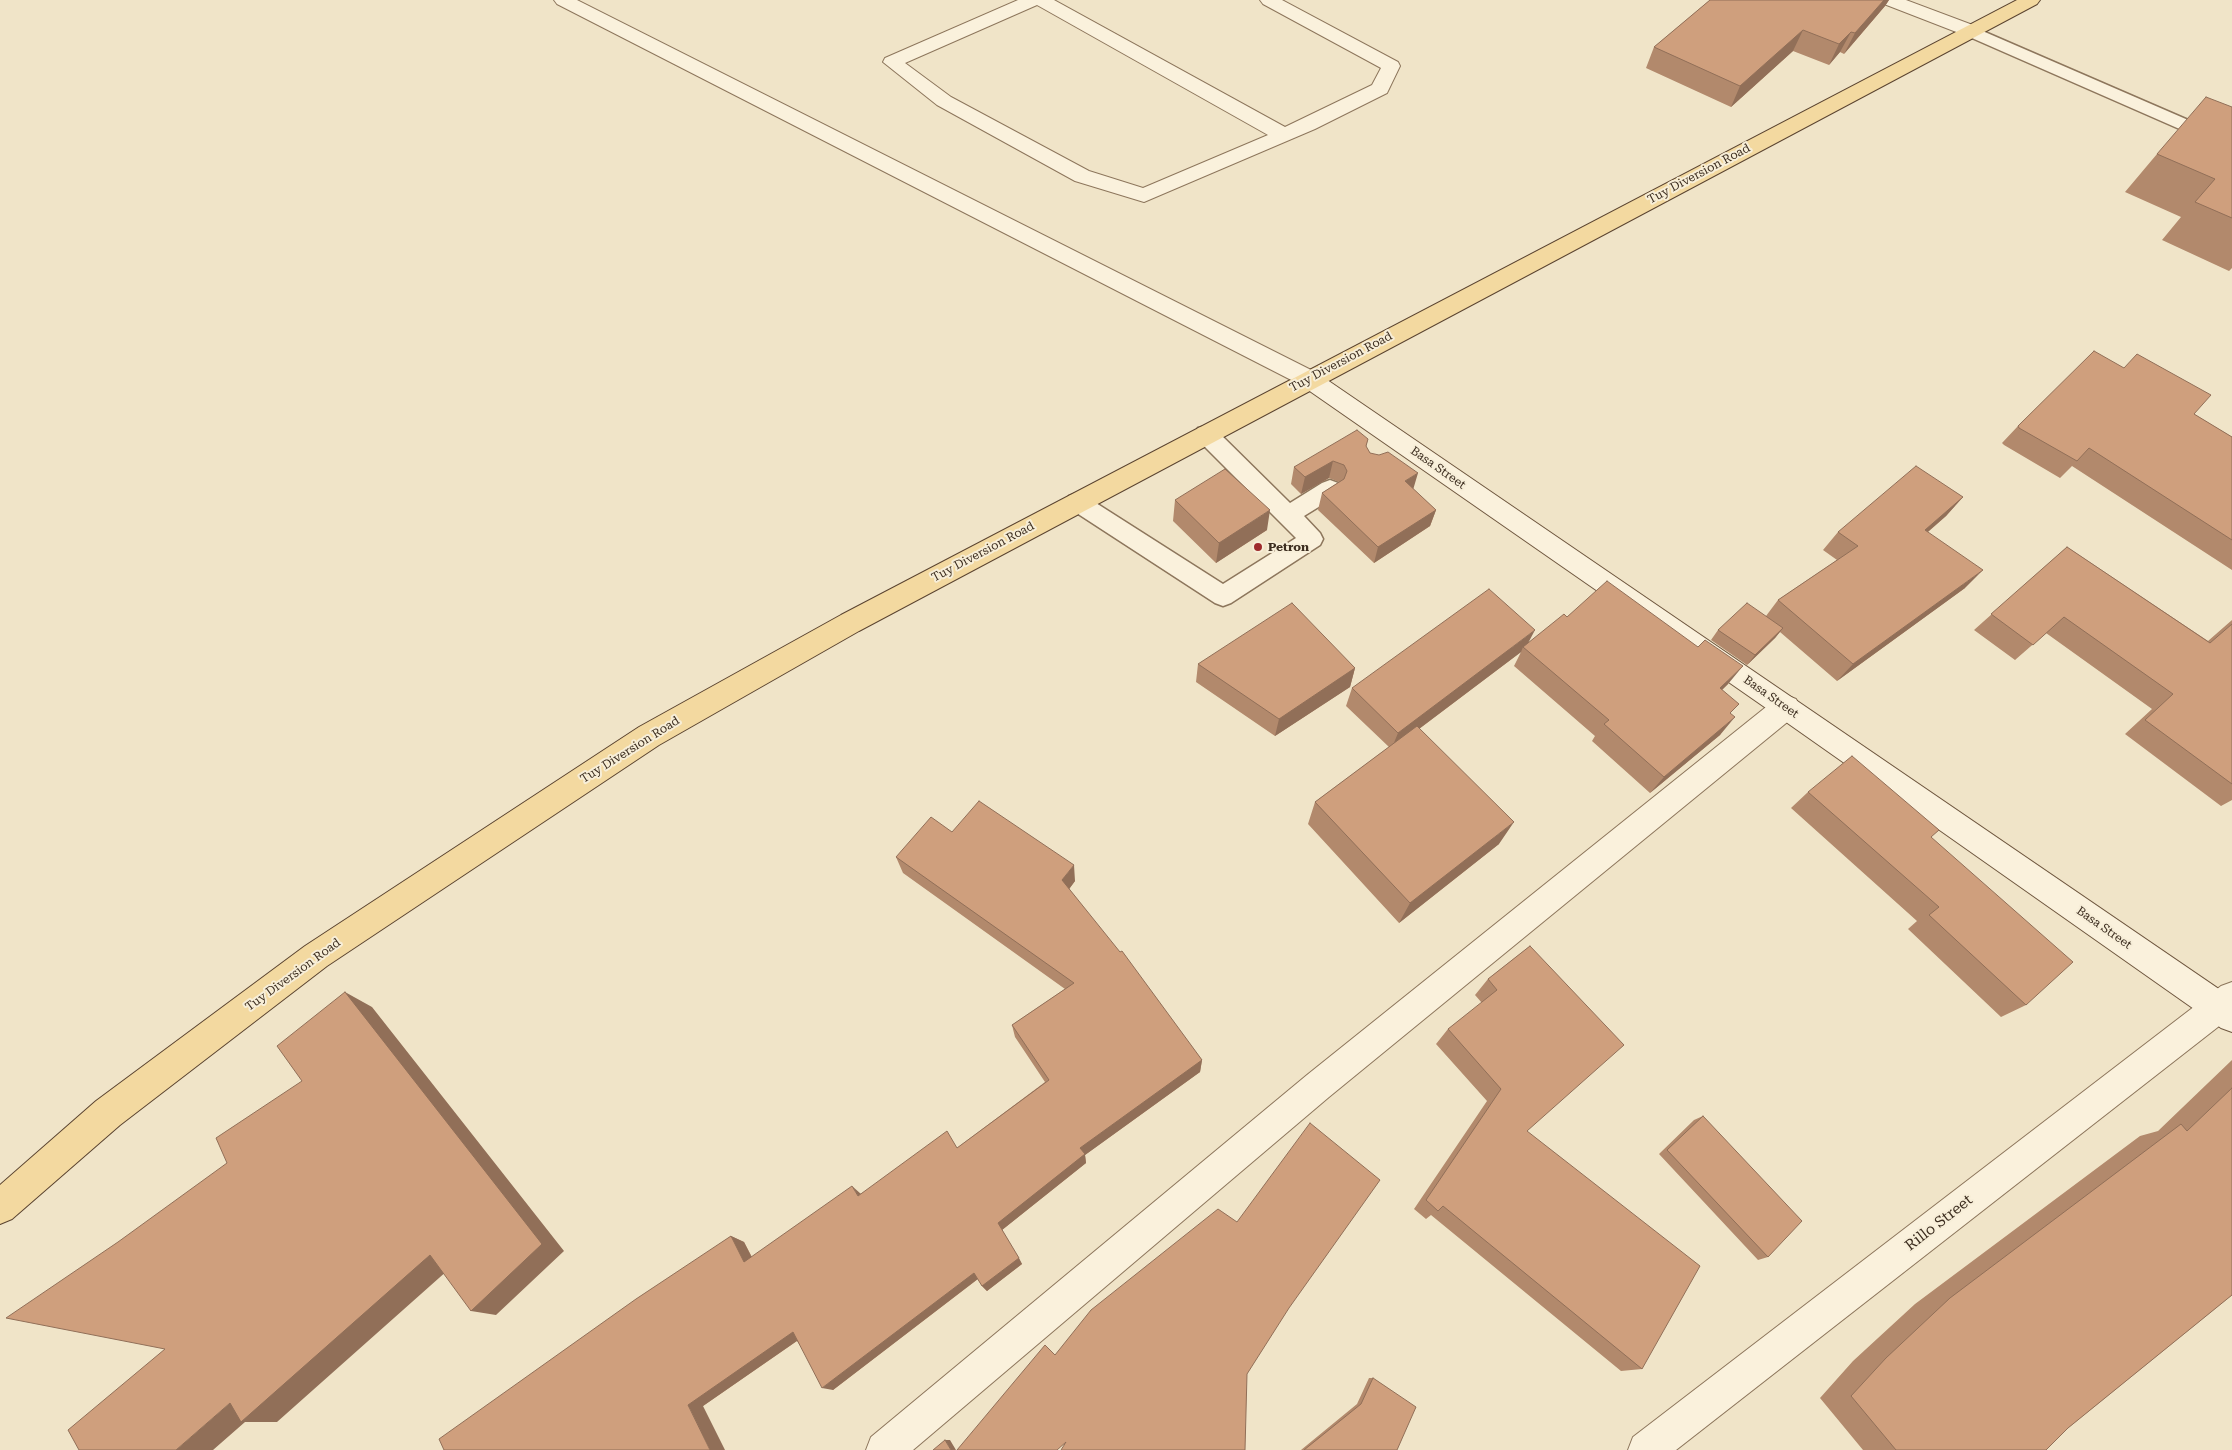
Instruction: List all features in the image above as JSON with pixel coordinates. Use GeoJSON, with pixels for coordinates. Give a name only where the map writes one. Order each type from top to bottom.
{"type":"FeatureCollection","features":[{"type":"Feature","properties":{"kind":"main road","name":"Tuy Diversion Road"},"geometry":{"type":"LineString","coordinates":[[0,1207],[108,1113],[316,956],[649,736],[850,623],[1077,502],[2031,0]]}},
{"type":"Feature","properties":{"kind":"street","name":"Basa Street"},"geometry":{"type":"LineString","coordinates":[[563,0],[1309,379],[1786,708],[2228,1007]]}},
{"type":"Feature","properties":{"kind":"street"},"geometry":{"type":"LineString","coordinates":[[984,0],[997,16]]}},
{"type":"Feature","properties":{"kind":"street"},"geometry":{"type":"LineString","coordinates":[[1033,0],[892,62],[944,101],[1082,176],[1144,195],[1284,135],[1380,89],[1391,66],[1269,0]]}},
{"type":"Feature","properties":{"kind":"street"},"geometry":{"type":"LineString","coordinates":[[1041,0],[1284,135]]}},
{"type":"Feature","properties":{"kind":"street"},"geometry":{"type":"LineString","coordinates":[[1890,0],[1971,31]]}},
{"type":"Feature","properties":{"kind":"street"},"geometry":{"type":"LineString","coordinates":[[884,1450],[1318,1086],[1786,708]]}},
{"type":"Feature","properties":{"kind":"street","name":"Rillo Street"},"geometry":{"type":"LineString","coordinates":[[1646,1450],[2228,1007]]}},
{"type":"Feature","properties":{"kind":"lane"},"geometry":{"type":"LineString","coordinates":[[1971,31],[2232,146]]}},
{"type":"Feature","properties":{"kind":"lane"},"geometry":{"type":"LineString","coordinates":[[1077,502],[1223,596],[1312,539],[1206,434]]}},
{"type":"Feature","properties":{"kind":"lane"},"geometry":{"type":"LineString","coordinates":[[1381,458],[1404,444]]}},
{"type":"Feature","properties":{"kind":"lane"},"geometry":{"type":"LineString","coordinates":[[1288,514],[1330,489]]}},
{"type":"Feature","properties":{"kind":"building"},"geometry":{"type":"Polygon","coordinates":[[[1710,0],[1884,0],[1855,33],[1851,32],[1839,44],[1803,30],[1740,86],[1654,47],[1710,0]]]}},
{"type":"Feature","properties":{"kind":"building"},"geometry":{"type":"Polygon","coordinates":[[[2206,97],[2232,107],[2232,218],[2195,202],[2215,179],[2157,154],[2206,97]]]}},
{"type":"Feature","properties":{"kind":"building"},"geometry":{"type":"Polygon","coordinates":[[[2094,351],[2124,368],[2137,354],[2211,395],[2194,414],[2232,437],[2232,540],[2089,448],[2077,461],[2019,428],[2018,426],[2094,351]]]}},
{"type":"Feature","properties":{"kind":"building"},"geometry":{"type":"Polygon","coordinates":[[[1357,430],[1368,439],[1366,446],[1370,453],[1379,455],[1388,452],[1418,473],[1405,481],[1436,510],[1378,547],[1322,493],[1344,479],[1347,471],[1344,465],[1333,461],[1305,477],[1294,467],[1357,430]]]}},
{"type":"Feature","properties":{"kind":"building"},"geometry":{"type":"Polygon","coordinates":[[[1916,466],[1963,497],[1925,530],[1983,570],[1853,664],[1778,600],[1858,546],[1838,532],[1916,466]]]}},
{"type":"Feature","properties":{"kind":"building"},"geometry":{"type":"Polygon","coordinates":[[[1225,469],[1270,510],[1219,543],[1175,500],[1225,469]]]}},
{"type":"Feature","properties":{"kind":"building"},"geometry":{"type":"Polygon","coordinates":[[[2067,547],[2210,643],[2232,624],[2232,784],[2145,720],[2173,694],[2064,617],[2033,645],[1991,614],[2067,547]]]}},
{"type":"Feature","properties":{"kind":"building"},"geometry":{"type":"Polygon","coordinates":[[[1607,581],[1698,647],[1705,640],[1743,666],[1720,688],[1739,704],[1730,713],[1735,717],[1664,777],[1604,724],[1609,720],[1523,647],[1564,614],[1567,617],[1607,581]]]}},
{"type":"Feature","properties":{"kind":"building"},"geometry":{"type":"Polygon","coordinates":[[[1489,589],[1535,630],[1398,733],[1352,688],[1489,589]]]}},
{"type":"Feature","properties":{"kind":"building"},"geometry":{"type":"Polygon","coordinates":[[[1292,603],[1355,668],[1279,719],[1198,664],[1292,603]]]}},
{"type":"Feature","properties":{"kind":"building"},"geometry":{"type":"Polygon","coordinates":[[[1747,603],[1783,628],[1755,655],[1718,630],[1747,603]]]}},
{"type":"Feature","properties":{"kind":"building"},"geometry":{"type":"Polygon","coordinates":[[[1417,726],[1514,822],[1410,903],[1315,802],[1417,726]]]}},
{"type":"Feature","properties":{"kind":"building"},"geometry":{"type":"Polygon","coordinates":[[[1852,756],[1939,830],[1931,837],[2073,962],[2026,1005],[1929,915],[1939,907],[1808,792],[1852,756]]]}},
{"type":"Feature","properties":{"kind":"building"},"geometry":{"type":"Polygon","coordinates":[[[979,801],[1074,865],[1062,880],[1120,952],[1122,951],[1202,1060],[1080,1148],[1085,1154],[998,1223],[1019,1258],[982,1286],[974,1273],[822,1388],[793,1332],[688,1405],[710,1450],[444,1450],[439,1439],[636,1299],[731,1236],[744,1262],[852,1186],[858,1196],[947,1131],[957,1148],[1049,1080],[1012,1025],[1074,983],[896,857],[931,817],[952,832],[979,801]]]}},
{"type":"Feature","properties":{"kind":"building"},"geometry":{"type":"Polygon","coordinates":[[[1530,946],[1624,1045],[1527,1131],[1700,1266],[1642,1369],[1443,1206],[1438,1211],[1426,1200],[1501,1089],[1448,1029],[1497,990],[1488,979],[1530,946]]]}},
{"type":"Feature","properties":{"kind":"building"},"geometry":{"type":"Polygon","coordinates":[[[345,992],[542,1244],[471,1311],[430,1255],[241,1422],[230,1403],[176,1450],[79,1450],[68,1430],[165,1349],[6,1318],[118,1242],[227,1163],[216,1138],[302,1081],[277,1046],[345,992]]]}},
{"type":"Feature","properties":{"kind":"building"},"geometry":{"type":"Polygon","coordinates":[[[2232,1088],[2232,1295],[2068,1428],[2046,1450],[1896,1450],[1851,1396],[1886,1358],[1950,1298],[2181,1124],[2187,1131],[2232,1088]]]}},
{"type":"Feature","properties":{"kind":"building"},"geometry":{"type":"Polygon","coordinates":[[[1703,1116],[1802,1221],[1768,1257],[1667,1150],[1703,1116]]]}},
{"type":"Feature","properties":{"kind":"building"},"geometry":{"type":"Polygon","coordinates":[[[1310,1123],[1380,1180],[1289,1308],[1247,1374],[1245,1450],[1061,1450],[1066,1442],[1057,1450],[957,1450],[1045,1345],[1055,1355],[1091,1310],[1218,1209],[1237,1222],[1310,1123]]]}},
{"type":"Feature","properties":{"kind":"building"},"geometry":{"type":"Polygon","coordinates":[[[1373,1378],[1416,1407],[1397,1450],[1304,1450],[1361,1404],[1373,1378]]]}},
{"type":"Feature","properties":{"kind":"building"},"geometry":{"type":"Polygon","coordinates":[[[945,1440],[951,1450],[933,1450],[945,1440]]]}},
{"type":"Feature","properties":{"kind":"place","name":"Petron"},"geometry":{"type":"Point","coordinates":[1258,547]}}]}
